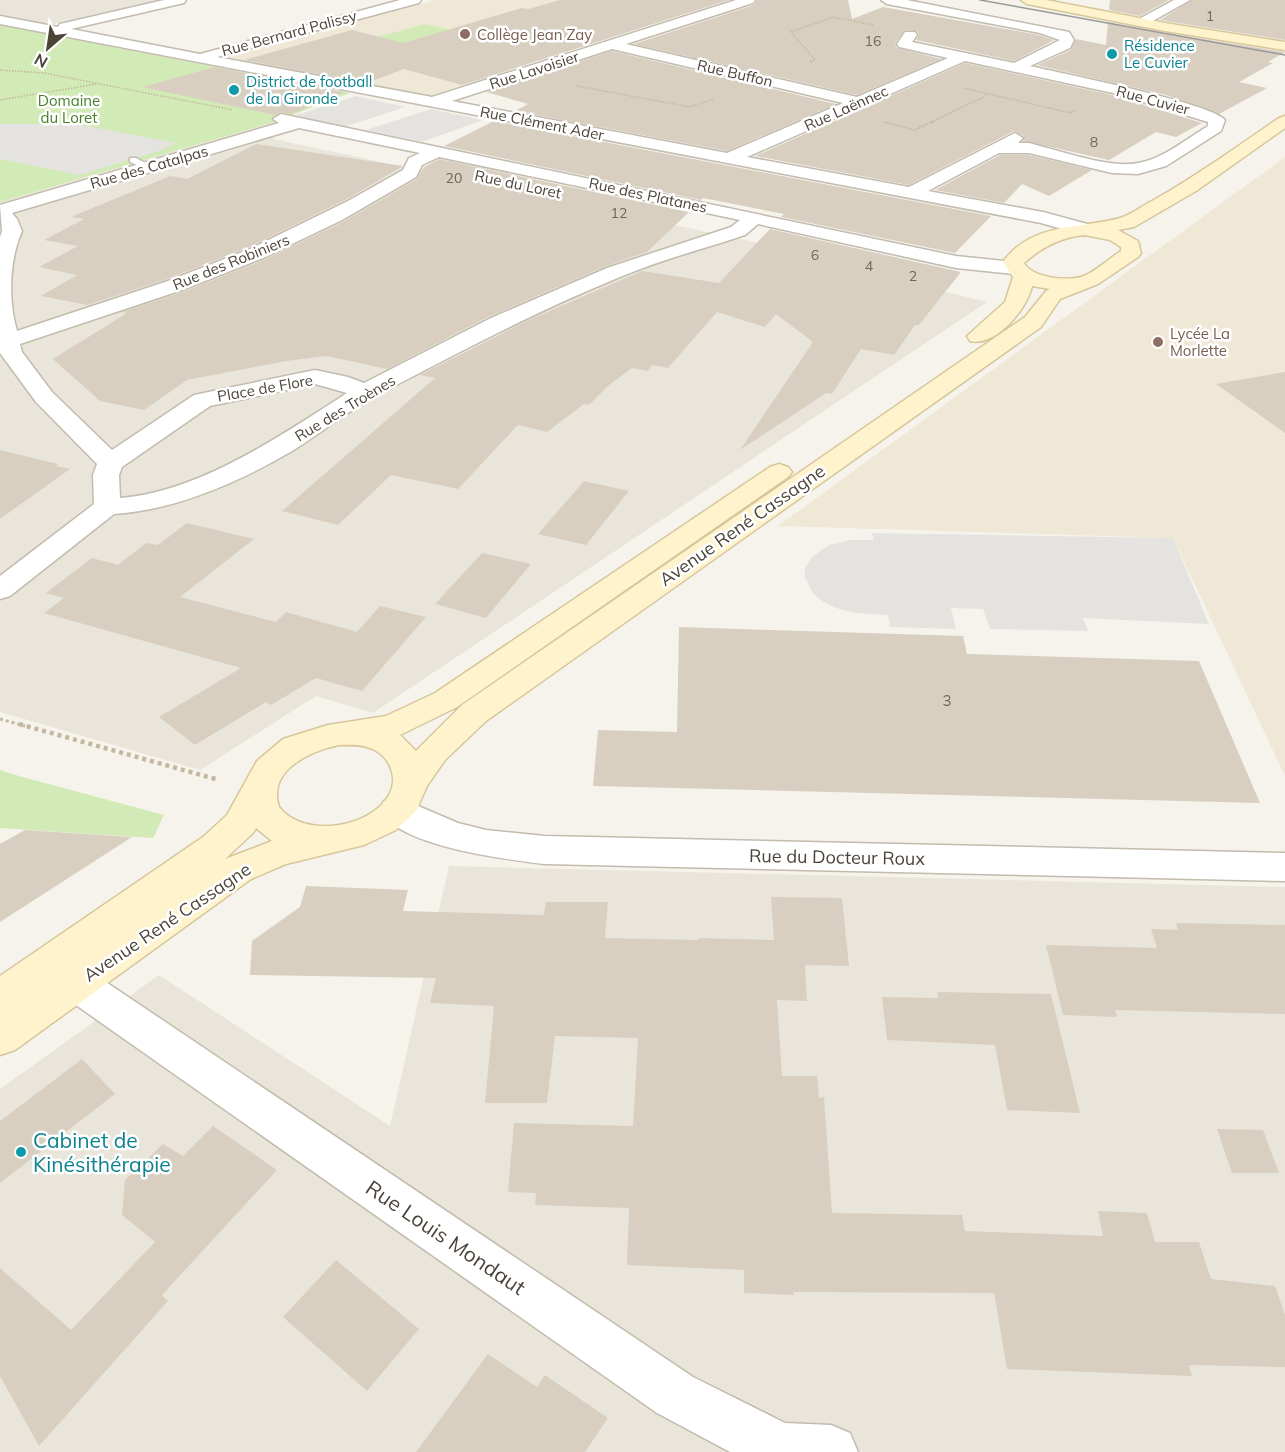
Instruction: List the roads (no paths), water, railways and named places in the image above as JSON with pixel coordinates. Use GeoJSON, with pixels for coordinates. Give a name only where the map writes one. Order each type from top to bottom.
{"type":"FeatureCollection","features":[{"type":"Feature","properties":{"kind":"main road"},"geometry":{"type":"LineString","coordinates":[[1027,0],[1165,27],[1285,46]]}},
{"type":"Feature","properties":{"kind":"main road"},"geometry":{"type":"LineString","coordinates":[[1072,8],[1146,19],[1203,32]]}},
{"type":"Feature","properties":{"kind":"main road","name":"Avenue René Cassagne"},"geometry":{"type":"LineString","coordinates":[[0,1037],[64,973],[216,847],[240,824],[260,790],[265,774],[278,759],[295,747],[316,738],[393,726],[446,700],[1000,321],[1014,306],[1022,291],[1018,272],[1012,262],[1047,237],[1064,230],[1126,223],[1190,187],[1285,121]]}},
{"type":"Feature","properties":{"kind":"main road","name":"Avenue René Cassagne"},"geometry":{"type":"LineString","coordinates":[[0,998],[64,973],[238,869],[276,853],[366,830],[384,821],[433,752],[474,713],[1033,322],[1053,295],[1091,280],[1131,253],[1131,245],[1146,231],[1214,190],[1285,138]]}},
{"type":"Feature","properties":{"kind":"main road","name":"Avenue René Cassagne"},"geometry":{"type":"LineString","coordinates":[[1084,229],[1105,230],[1120,236],[1131,245]]}},
{"type":"Feature","properties":{"kind":"main road"},"geometry":{"type":"LineString","coordinates":[[1018,272],[1040,281],[1082,283]]}},
{"type":"Feature","properties":{"kind":"main road","name":"Avenue René Cassagne"},"geometry":{"type":"LineString","coordinates":[[339,734],[362,735],[383,740],[399,750],[409,764],[404,795]]}},
{"type":"Feature","properties":{"kind":"main road","name":"Avenue René Cassagne"},"geometry":{"type":"LineString","coordinates":[[260,790],[260,806],[269,820],[283,831],[303,837],[326,839]]}},
{"type":"Feature","properties":{"kind":"street"},"geometry":{"type":"LineString","coordinates":[[51,30],[180,0]]}},
{"type":"Feature","properties":{"kind":"street"},"geometry":{"type":"LineString","coordinates":[[353,0],[386,8]]}},
{"type":"Feature","properties":{"kind":"street","name":"Rue Bernard Palissy"},"geometry":{"type":"LineString","coordinates":[[197,58],[415,0]]}},
{"type":"Feature","properties":{"kind":"street","name":"Rue Lavoisier"},"geometry":{"type":"LineString","coordinates":[[400,114],[749,0]]}},
{"type":"Feature","properties":{"kind":"street"},"geometry":{"type":"LineString","coordinates":[[887,0],[1041,29],[1064,35],[1068,40],[1065,45],[1017,67]]}},
{"type":"Feature","properties":{"kind":"street"},"geometry":{"type":"LineString","coordinates":[[1146,19],[1184,0]]}},
{"type":"Feature","properties":{"kind":"street","name":"Rue Clément Ader"},"geometry":{"type":"LineString","coordinates":[[0,20],[1043,218],[1084,229]]}},
{"type":"Feature","properties":{"kind":"street","name":"Rue Cuvier"},"geometry":{"type":"LineString","coordinates":[[910,35],[904,45],[1017,67],[1116,90],[1217,120],[1215,128],[1160,162],[1138,169],[1112,168],[1029,148],[995,148],[911,193]]}},
{"type":"Feature","properties":{"kind":"street","name":"Rue Buffon"},"geometry":{"type":"LineString","coordinates":[[612,45],[858,102]]}},
{"type":"Feature","properties":{"kind":"street","name":"Rue Laënnec"},"geometry":{"type":"LineString","coordinates":[[730,158],[962,57]]}},
{"type":"Feature","properties":{"kind":"street"},"geometry":{"type":"LineString","coordinates":[[319,142],[377,121]]}},
{"type":"Feature","properties":{"kind":"street","name":"Rue des Platanes"},"geometry":{"type":"LineString","coordinates":[[283,124],[344,132],[437,152],[746,224]]}},
{"type":"Feature","properties":{"kind":"street","name":"Rue du Loret"},"geometry":{"type":"LineString","coordinates":[[283,124],[319,142],[746,224],[872,260],[944,260],[1018,272]]}},
{"type":"Feature","properties":{"kind":"street","name":"Rue des Catalpas"},"geometry":{"type":"LineString","coordinates":[[0,213],[141,164],[283,124]]}},
{"type":"Feature","properties":{"kind":"street","name":"Rue des Robiniers"},"geometry":{"type":"LineString","coordinates":[[7,350],[270,247],[334,217],[410,173],[415,162],[437,152]]}},
{"type":"Feature","properties":{"kind":"street"},"geometry":{"type":"LineString","coordinates":[[0,213],[8,219],[12,231],[4,250],[1,275],[1,312],[7,350],[44,397],[110,463],[106,475],[107,507],[0,590]]}},
{"type":"Feature","properties":{"kind":"street","name":"Rue des Troènes"},"geometry":{"type":"LineString","coordinates":[[107,507],[133,505],[179,493],[240,469],[284,445],[365,392],[500,323],[614,272],[746,224]]}},
{"type":"Feature","properties":{"kind":"street","name":"Place de Flore"},"geometry":{"type":"LineString","coordinates":[[110,463],[202,400],[247,389],[315,377],[340,382],[365,392]]}},
{"type":"Feature","properties":{"kind":"street","name":"Rue du Docteur Roux"},"geometry":{"type":"LineString","coordinates":[[404,795],[451,837],[492,845],[545,850],[1285,867]]}},
{"type":"Feature","properties":{"kind":"street","name":"Rue Louis Mondaut"},"geometry":{"type":"LineString","coordinates":[[64,973],[675,1395],[798,1451]]}},
{"type":"Feature","properties":{"kind":"tram line"},"geometry":{"type":"LineString","coordinates":[[980,0],[1285,55]]}},
{"type":"Feature","properties":{"kind":"place","name":"Collège Jean Zay"},"geometry":{"type":"Point","coordinates":[465,34]}},
{"type":"Feature","properties":{"kind":"place","name":"Résidence Le Cuvier"},"geometry":{"type":"Point","coordinates":[1112,54]}},
{"type":"Feature","properties":{"kind":"place","name":"District de football de la Gironde"},"geometry":{"type":"Point","coordinates":[234,90]}},
{"type":"Feature","properties":{"kind":"place","name":"Lycée La Morlette"},"geometry":{"type":"Point","coordinates":[1158,342]}},
{"type":"Feature","properties":{"kind":"place","name":"Cabinet de Kinésithérapie"},"geometry":{"type":"Point","coordinates":[21,1152]}},
{"type":"Feature","properties":{"kind":"park label","name":"Domaine du Loret"},"geometry":{"type":"Point","coordinates":[69,108]}}]}
